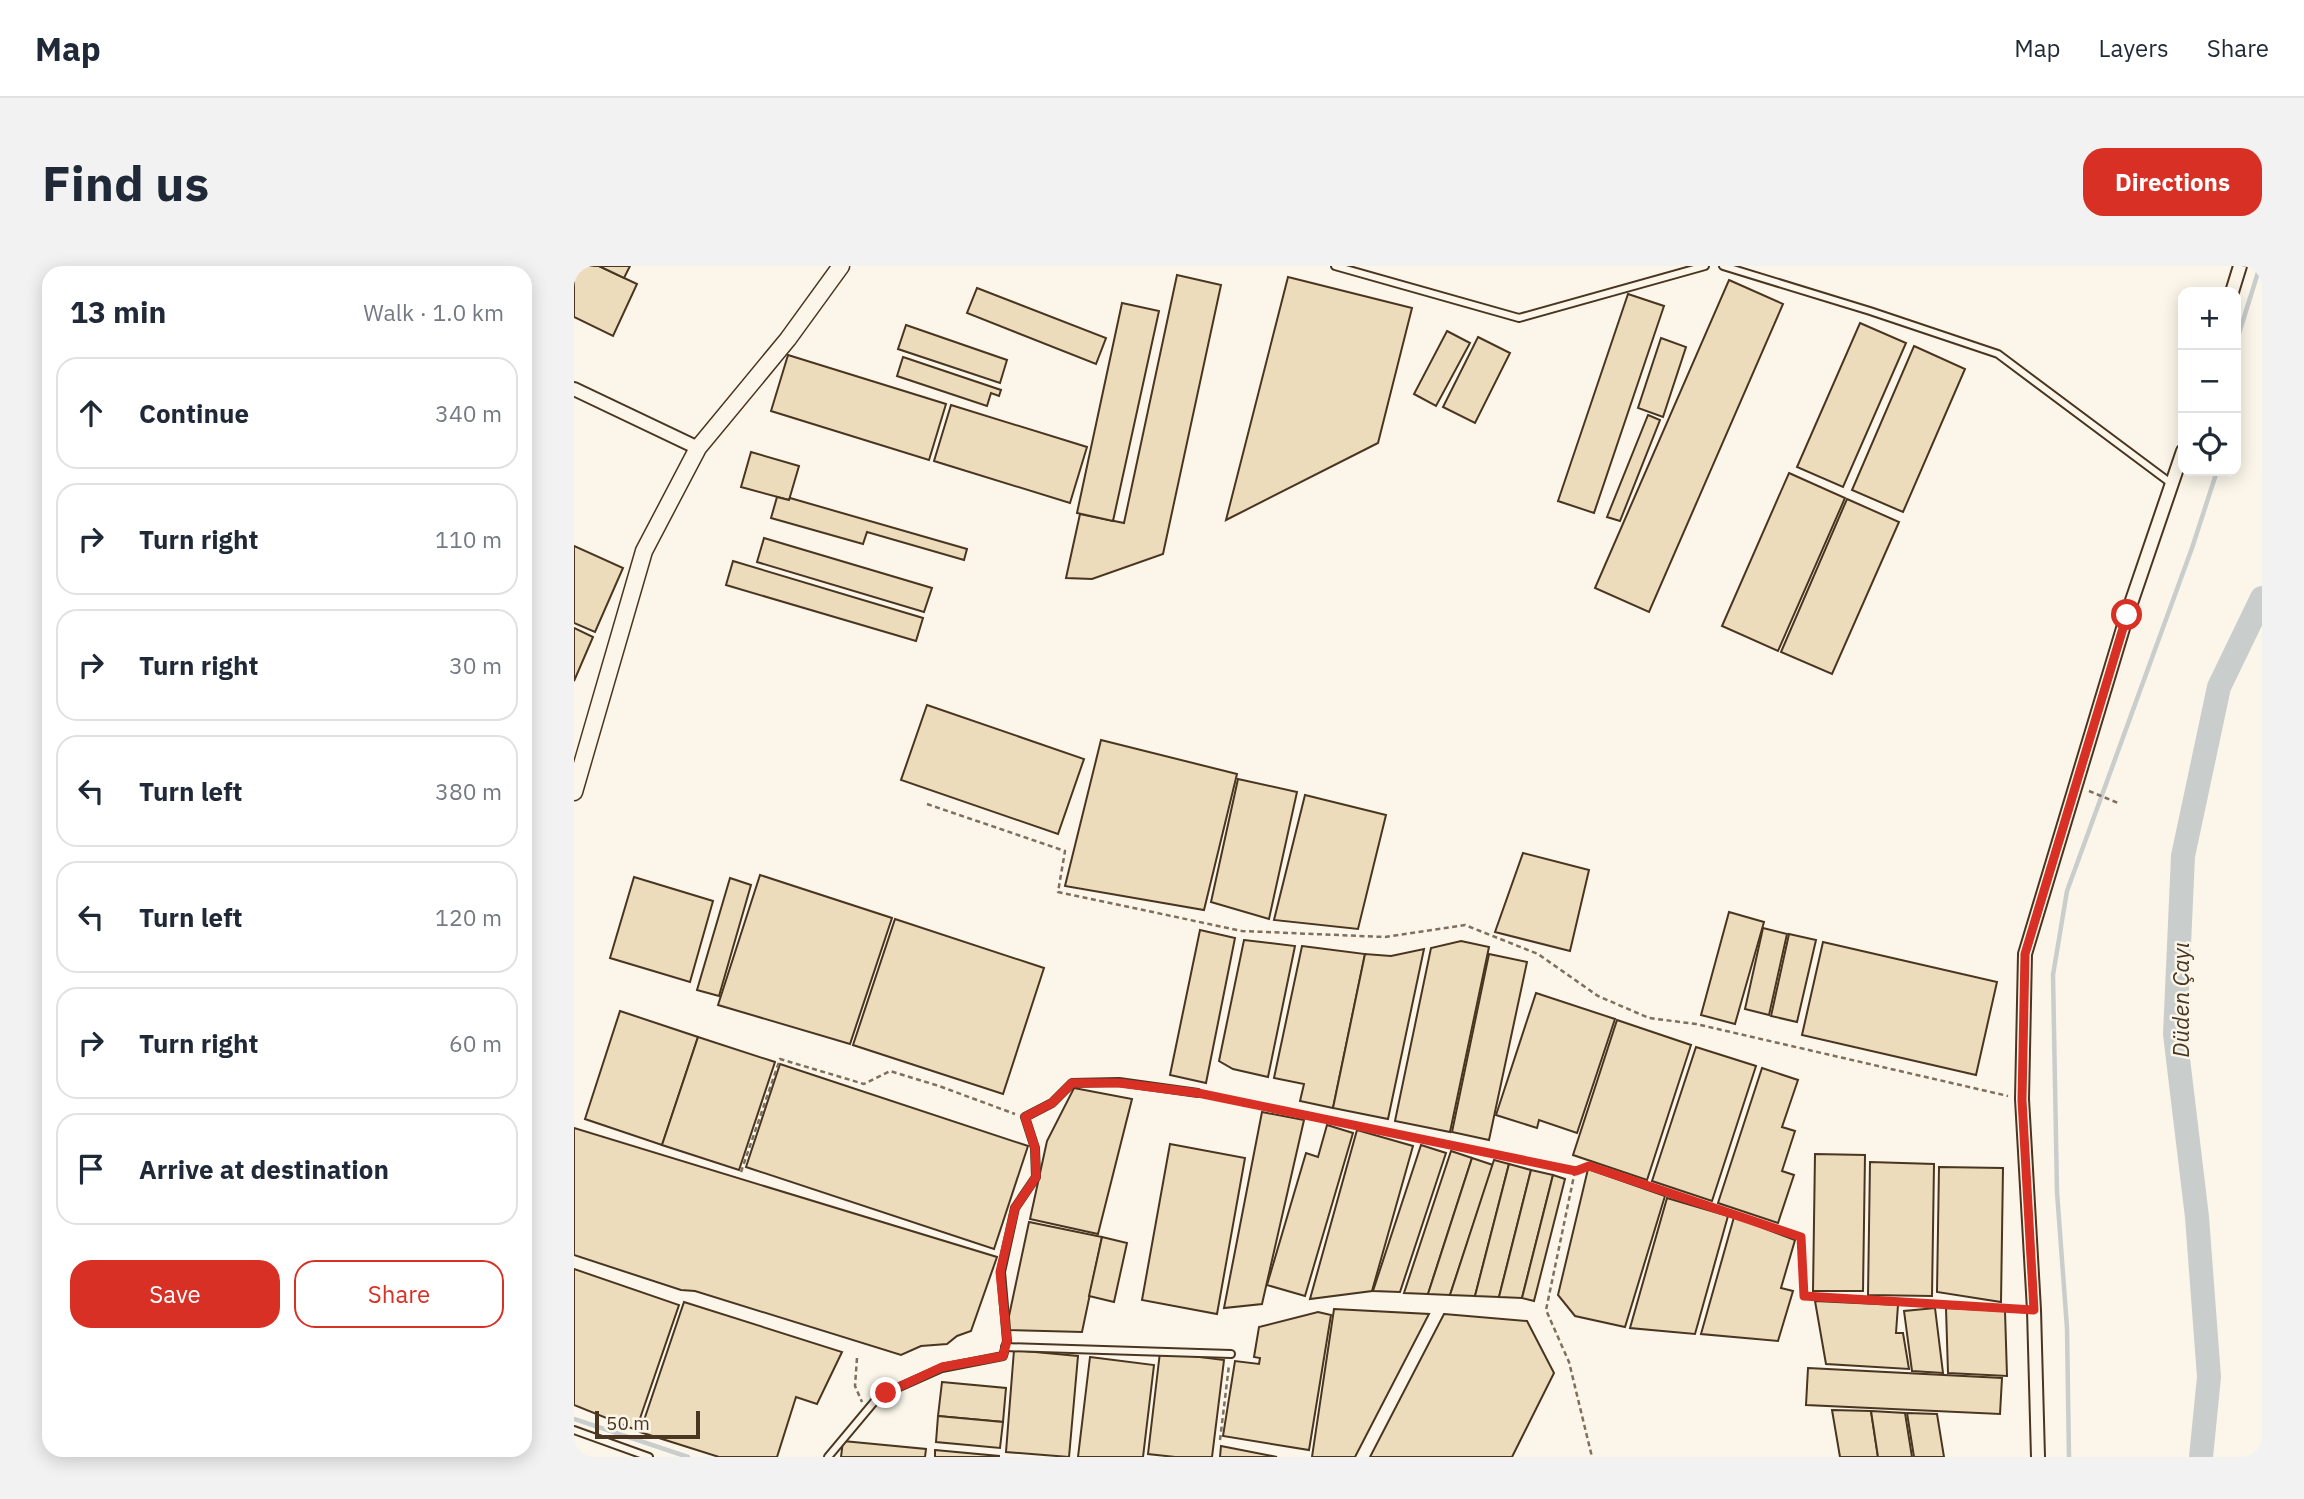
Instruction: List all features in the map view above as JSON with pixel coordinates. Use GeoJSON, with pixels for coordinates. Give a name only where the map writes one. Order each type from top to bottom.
{"type":"FeatureCollection","features":[{"type":"Feature","properties":{"kind":"street"},"geometry":{"type":"LineString","coordinates":[[574,792],[644,551],[698,448],[788,340],[841,266]]}},
{"type":"Feature","properties":{"kind":"street"},"geometry":{"type":"LineString","coordinates":[[2234,287],[2240,266]]}},
{"type":"Feature","properties":{"kind":"street"},"geometry":{"type":"LineString","coordinates":[[574,389],[698,448]]}},
{"type":"Feature","properties":{"kind":"street"},"geometry":{"type":"LineString","coordinates":[[2038,1457],[2034,1310],[2022,1100],[2025,954],[2127,615],[2178,468]]}},
{"type":"Feature","properties":{"kind":"lane"},"geometry":{"type":"LineString","coordinates":[[1335,266],[1519,318],[1705,266]]}},
{"type":"Feature","properties":{"kind":"lane"},"geometry":{"type":"LineString","coordinates":[[1723,266],[1998,354],[2173,485]]}},
{"type":"Feature","properties":{"kind":"lane"},"geometry":{"type":"LineString","coordinates":[[828,1457],[886,1393],[942,1367],[1003,1356],[1007,1341],[1000,1272],[1015,1208],[1036,1177],[1035,1148],[1025,1117],[1052,1103],[1072,1083],[1119,1083],[1198,1093]]}},
{"type":"Feature","properties":{"kind":"lane"},"geometry":{"type":"LineString","coordinates":[[1005,1347],[1231,1354]]}},
{"type":"Feature","properties":{"kind":"lane"},"geometry":{"type":"LineString","coordinates":[[574,1430],[649,1457]]}},
{"type":"Feature","properties":{"kind":"path"},"geometry":{"type":"LineString","coordinates":[[2092,792],[2118,803]]}},
{"type":"Feature","properties":{"kind":"path"},"geometry":{"type":"LineString","coordinates":[[927,804],[1065,851],[1058,892],[1242,931],[1385,937],[1465,926],[1538,954],[1598,996],[1649,1018],[1696,1024],[2022,1100]]}},
{"type":"Feature","properties":{"kind":"path"},"geometry":{"type":"LineString","coordinates":[[741,1172],[780,1059],[864,1084],[890,1071],[1025,1117]]}},
{"type":"Feature","properties":{"kind":"path"},"geometry":{"type":"LineString","coordinates":[[1198,1093],[1576,1171],[1589,1166],[1801,1237],[1804,1296],[2034,1310]]}},
{"type":"Feature","properties":{"kind":"path"},"geometry":{"type":"LineString","coordinates":[[1576,1171],[1546,1310],[1569,1362],[1592,1457]]}},
{"type":"Feature","properties":{"kind":"path"},"geometry":{"type":"LineString","coordinates":[[1220,1440],[1231,1354]]}},
{"type":"Feature","properties":{"kind":"path"},"geometry":{"type":"LineString","coordinates":[[856,1358],[855,1386],[866,1412]]}},
{"type":"Feature","properties":{"kind":"building"},"geometry":{"type":"Polygon","coordinates":[[[574,266],[599,266],[637,284],[613,336],[574,317],[574,266]]]}},
{"type":"Feature","properties":{"kind":"building"},"geometry":{"type":"Polygon","coordinates":[[[599,266],[630,266],[624,278],[599,266]]]}},
{"type":"Feature","properties":{"kind":"building"},"geometry":{"type":"Polygon","coordinates":[[[1177,275],[1221,285],[1163,554],[1092,579],[1066,578],[1080,514],[1124,523],[1177,275]]]}},
{"type":"Feature","properties":{"kind":"building"},"geometry":{"type":"Polygon","coordinates":[[[1288,277],[1412,308],[1378,443],[1226,520],[1288,277]]]}},
{"type":"Feature","properties":{"kind":"building"},"geometry":{"type":"Polygon","coordinates":[[[1729,280],[1783,304],[1649,612],[1595,588],[1729,280]]]}},
{"type":"Feature","properties":{"kind":"building"},"geometry":{"type":"Polygon","coordinates":[[[977,288],[1106,338],[1096,364],[967,313],[977,288]]]}},
{"type":"Feature","properties":{"kind":"building"},"geometry":{"type":"Polygon","coordinates":[[[1628,294],[1664,306],[1594,513],[1558,501],[1628,294]]]}},
{"type":"Feature","properties":{"kind":"building"},"geometry":{"type":"Polygon","coordinates":[[[1122,303],[1159,311],[1113,521],[1077,513],[1122,303]]]}},
{"type":"Feature","properties":{"kind":"building"},"geometry":{"type":"Polygon","coordinates":[[[1860,323],[1906,343],[1843,487],[1797,467],[1860,323]]]}},
{"type":"Feature","properties":{"kind":"building"},"geometry":{"type":"Polygon","coordinates":[[[906,325],[1007,360],[1000,383],[898,349],[906,325]]]}},
{"type":"Feature","properties":{"kind":"building"},"geometry":{"type":"Polygon","coordinates":[[[1447,331],[1470,343],[1436,406],[1414,394],[1447,331]]]}},
{"type":"Feature","properties":{"kind":"building"},"geometry":{"type":"Polygon","coordinates":[[[1478,337],[1510,353],[1475,423],[1443,407],[1478,337]]]}},
{"type":"Feature","properties":{"kind":"building"},"geometry":{"type":"Polygon","coordinates":[[[1661,338],[1686,347],[1663,417],[1638,408],[1661,338]]]}},
{"type":"Feature","properties":{"kind":"building"},"geometry":{"type":"Polygon","coordinates":[[[1914,346],[1965,369],[1903,512],[1852,490],[1914,346]]]}},
{"type":"Feature","properties":{"kind":"building"},"geometry":{"type":"Polygon","coordinates":[[[788,355],[946,404],[929,460],[771,411],[788,355]]]}},
{"type":"Feature","properties":{"kind":"building"},"geometry":{"type":"Polygon","coordinates":[[[903,357],[1001,390],[999,396],[991,393],[987,406],[897,376],[903,357]]]}},
{"type":"Feature","properties":{"kind":"building"},"geometry":{"type":"Polygon","coordinates":[[[951,405],[1087,447],[1070,503],[934,461],[951,405]]]}},
{"type":"Feature","properties":{"kind":"building"},"geometry":{"type":"Polygon","coordinates":[[[1648,415],[1660,420],[1620,521],[1607,517],[1648,415]]]}},
{"type":"Feature","properties":{"kind":"building"},"geometry":{"type":"Polygon","coordinates":[[[751,452],[799,466],[789,500],[741,487],[751,452]]]}},
{"type":"Feature","properties":{"kind":"building"},"geometry":{"type":"Polygon","coordinates":[[[1789,473],[1845,498],[1778,651],[1722,626],[1789,473]]]}},
{"type":"Feature","properties":{"kind":"building"},"geometry":{"type":"Polygon","coordinates":[[[777,497],[790,498],[967,549],[964,560],[867,532],[863,544],[771,518],[777,497]]]}},
{"type":"Feature","properties":{"kind":"building"},"geometry":{"type":"Polygon","coordinates":[[[1847,499],[1899,522],[1832,674],[1781,652],[1847,499]]]}},
{"type":"Feature","properties":{"kind":"building"},"geometry":{"type":"Polygon","coordinates":[[[764,538],[932,588],[924,612],[757,562],[764,538]]]}},
{"type":"Feature","properties":{"kind":"building"},"geometry":{"type":"Polygon","coordinates":[[[574,546],[623,568],[595,632],[574,623],[574,546]]]}},
{"type":"Feature","properties":{"kind":"building"},"geometry":{"type":"Polygon","coordinates":[[[733,561],[923,618],[916,641],[726,585],[733,561]]]}},
{"type":"Feature","properties":{"kind":"building"},"geometry":{"type":"Polygon","coordinates":[[[574,628],[593,637],[574,681],[574,628]]]}},
{"type":"Feature","properties":{"kind":"building"},"geometry":{"type":"Polygon","coordinates":[[[927,705],[1084,759],[1058,834],[901,780],[927,705]]]}},
{"type":"Feature","properties":{"kind":"building"},"geometry":{"type":"Polygon","coordinates":[[[1101,740],[1237,774],[1204,910],[1065,886],[1101,740]]]}},
{"type":"Feature","properties":{"kind":"building"},"geometry":{"type":"Polygon","coordinates":[[[1238,779],[1297,792],[1269,919],[1211,902],[1238,779]]]}},
{"type":"Feature","properties":{"kind":"building"},"geometry":{"type":"Polygon","coordinates":[[[1305,795],[1386,815],[1358,929],[1274,920],[1305,795]]]}},
{"type":"Feature","properties":{"kind":"building"},"geometry":{"type":"Polygon","coordinates":[[[1523,853],[1589,870],[1570,951],[1495,932],[1523,853]]]}},
{"type":"Feature","properties":{"kind":"building"},"geometry":{"type":"Polygon","coordinates":[[[760,875],[892,918],[850,1044],[718,1005],[760,875]]]}},
{"type":"Feature","properties":{"kind":"building"},"geometry":{"type":"Polygon","coordinates":[[[634,877],[713,901],[690,982],[610,958],[634,877]]]}},
{"type":"Feature","properties":{"kind":"building"},"geometry":{"type":"Polygon","coordinates":[[[730,878],[751,885],[719,996],[697,990],[730,878]]]}},
{"type":"Feature","properties":{"kind":"building"},"geometry":{"type":"Polygon","coordinates":[[[1729,912],[1764,922],[1735,1024],[1701,1015],[1729,912]]]}},
{"type":"Feature","properties":{"kind":"building"},"geometry":{"type":"Polygon","coordinates":[[[895,919],[1044,968],[1003,1094],[853,1045],[895,919]]]}},
{"type":"Feature","properties":{"kind":"building"},"geometry":{"type":"Polygon","coordinates":[[[1763,928],[1787,934],[1769,1015],[1745,1009],[1763,928]]]}},
{"type":"Feature","properties":{"kind":"building"},"geometry":{"type":"Polygon","coordinates":[[[1200,930],[1235,938],[1206,1083],[1170,1075],[1200,930]]]}},
{"type":"Feature","properties":{"kind":"building"},"geometry":{"type":"Polygon","coordinates":[[[1789,934],[1816,940],[1797,1022],[1771,1016],[1789,934]]]}},
{"type":"Feature","properties":{"kind":"building"},"geometry":{"type":"Polygon","coordinates":[[[1244,940],[1295,946],[1268,1077],[1233,1069],[1219,1061],[1244,940]]]}},
{"type":"Feature","properties":{"kind":"building"},"geometry":{"type":"Polygon","coordinates":[[[1461,941],[1489,947],[1450,1132],[1395,1121],[1431,948],[1461,941]]]}},
{"type":"Feature","properties":{"kind":"building"},"geometry":{"type":"Polygon","coordinates":[[[1823,942],[1997,982],[1976,1075],[1802,1035],[1823,942]]]}},
{"type":"Feature","properties":{"kind":"building"},"geometry":{"type":"Polygon","coordinates":[[[1302,946],[1365,954],[1333,1108],[1300,1101],[1304,1084],[1274,1078],[1302,946]]]}},
{"type":"Feature","properties":{"kind":"building"},"geometry":{"type":"Polygon","coordinates":[[[1424,949],[1388,1119],[1333,1108],[1365,954],[1391,956],[1424,949]]]}},
{"type":"Feature","properties":{"kind":"building"},"geometry":{"type":"Polygon","coordinates":[[[1489,954],[1527,962],[1489,1140],[1452,1132],[1489,954]]]}},
{"type":"Feature","properties":{"kind":"building"},"geometry":{"type":"Polygon","coordinates":[[[1536,993],[1615,1019],[1577,1133],[1539,1120],[1537,1128],[1496,1115],[1536,993]]]}},
{"type":"Feature","properties":{"kind":"building"},"geometry":{"type":"Polygon","coordinates":[[[620,1011],[698,1037],[662,1145],[585,1119],[620,1011]]]}},
{"type":"Feature","properties":{"kind":"building"},"geometry":{"type":"Polygon","coordinates":[[[1617,1020],[1691,1045],[1647,1180],[1573,1155],[1617,1020]]]}},
{"type":"Feature","properties":{"kind":"building"},"geometry":{"type":"Polygon","coordinates":[[[698,1037],[775,1062],[739,1170],[662,1145],[698,1037]]]}},
{"type":"Feature","properties":{"kind":"building"},"geometry":{"type":"Polygon","coordinates":[[[1696,1047],[1756,1066],[1712,1201],[1652,1181],[1696,1047]]]}},
{"type":"Feature","properties":{"kind":"building"},"geometry":{"type":"Polygon","coordinates":[[[780,1064],[1028,1146],[994,1249],[746,1167],[780,1064]]]}},
{"type":"Feature","properties":{"kind":"building"},"geometry":{"type":"Polygon","coordinates":[[[1762,1068],[1798,1080],[1782,1127],[1795,1131],[1782,1171],[1794,1175],[1778,1223],[1718,1203],[1762,1068]]]}},
{"type":"Feature","properties":{"kind":"building"},"geometry":{"type":"Polygon","coordinates":[[[1074,1088],[1132,1099],[1098,1234],[1030,1219],[1047,1141],[1074,1088]]]}},
{"type":"Feature","properties":{"kind":"building"},"geometry":{"type":"Polygon","coordinates":[[[1262,1112],[1304,1120],[1262,1304],[1224,1308],[1262,1112]]]}},
{"type":"Feature","properties":{"kind":"building"},"geometry":{"type":"Polygon","coordinates":[[[1327,1125],[1353,1133],[1305,1296],[1267,1285],[1306,1153],[1318,1157],[1327,1125]]]}},
{"type":"Feature","properties":{"kind":"building"},"geometry":{"type":"Polygon","coordinates":[[[574,1128],[997,1257],[971,1331],[957,1336],[947,1344],[921,1346],[901,1355],[695,1291],[681,1290],[574,1255],[574,1128]]]}},
{"type":"Feature","properties":{"kind":"building"},"geometry":{"type":"Polygon","coordinates":[[[1357,1130],[1413,1146],[1372,1291],[1310,1299],[1357,1130]]]}},
{"type":"Feature","properties":{"kind":"building"},"geometry":{"type":"Polygon","coordinates":[[[1170,1144],[1245,1158],[1217,1314],[1142,1300],[1170,1144]]]}},
{"type":"Feature","properties":{"kind":"building"},"geometry":{"type":"Polygon","coordinates":[[[1421,1145],[1446,1153],[1400,1292],[1373,1291],[1421,1145]]]}},
{"type":"Feature","properties":{"kind":"building"},"geometry":{"type":"Polygon","coordinates":[[[1451,1151],[1472,1158],[1428,1294],[1404,1293],[1451,1151]]]}},
{"type":"Feature","properties":{"kind":"building"},"geometry":{"type":"Polygon","coordinates":[[[1815,1154],[1865,1155],[1863,1291],[1813,1291],[1815,1154]]]}},
{"type":"Feature","properties":{"kind":"building"},"geometry":{"type":"Polygon","coordinates":[[[1472,1158],[1493,1165],[1450,1295],[1428,1294],[1472,1158]]]}},
{"type":"Feature","properties":{"kind":"building"},"geometry":{"type":"Polygon","coordinates":[[[1494,1160],[1509,1164],[1475,1296],[1450,1295],[1494,1160]]]}},
{"type":"Feature","properties":{"kind":"building"},"geometry":{"type":"Polygon","coordinates":[[[1870,1162],[1934,1164],[1932,1296],[1868,1295],[1870,1162]]]}},
{"type":"Feature","properties":{"kind":"building"},"geometry":{"type":"Polygon","coordinates":[[[1509,1164],[1531,1170],[1499,1297],[1475,1296],[1509,1164]]]}},
{"type":"Feature","properties":{"kind":"building"},"geometry":{"type":"Polygon","coordinates":[[[1939,1167],[2003,1168],[2001,1302],[1937,1292],[1939,1167]]]}},
{"type":"Feature","properties":{"kind":"building"},"geometry":{"type":"Polygon","coordinates":[[[1588,1169],[1665,1196],[1625,1327],[1575,1316],[1558,1295],[1588,1169]]]}},
{"type":"Feature","properties":{"kind":"building"},"geometry":{"type":"Polygon","coordinates":[[[1531,1170],[1553,1175],[1522,1298],[1499,1297],[1531,1170]]]}},
{"type":"Feature","properties":{"kind":"building"},"geometry":{"type":"Polygon","coordinates":[[[1553,1175],[1565,1179],[1534,1301],[1522,1298],[1553,1175]]]}},
{"type":"Feature","properties":{"kind":"building"},"geometry":{"type":"Polygon","coordinates":[[[1667,1198],[1728,1216],[1695,1334],[1630,1328],[1667,1198]]]}},
{"type":"Feature","properties":{"kind":"building"},"geometry":{"type":"Polygon","coordinates":[[[1734,1217],[1795,1240],[1781,1288],[1793,1291],[1778,1341],[1701,1334],[1734,1217]]]}},
{"type":"Feature","properties":{"kind":"building"},"geometry":{"type":"Polygon","coordinates":[[[1029,1222],[1102,1237],[1082,1332],[1006,1330],[1029,1222]]]}},
{"type":"Feature","properties":{"kind":"building"},"geometry":{"type":"Polygon","coordinates":[[[1102,1237],[1127,1243],[1114,1302],[1089,1296],[1102,1237]]]}},
{"type":"Feature","properties":{"kind":"building"},"geometry":{"type":"Polygon","coordinates":[[[574,1269],[679,1305],[636,1430],[574,1405],[574,1269]]]}},
{"type":"Feature","properties":{"kind":"building"},"geometry":{"type":"Polygon","coordinates":[[[1815,1301],[1898,1305],[1896,1333],[1903,1333],[1909,1369],[1826,1364],[1815,1301]]]}},
{"type":"Feature","properties":{"kind":"building"},"geometry":{"type":"Polygon","coordinates":[[[684,1302],[842,1352],[817,1404],[796,1397],[777,1457],[719,1457],[640,1432],[684,1302]]]}},
{"type":"Feature","properties":{"kind":"building"},"geometry":{"type":"Polygon","coordinates":[[[1935,1308],[1943,1373],[1912,1371],[1904,1311],[1935,1308]]]}},
{"type":"Feature","properties":{"kind":"building"},"geometry":{"type":"Polygon","coordinates":[[[1946,1308],[2005,1311],[2007,1376],[1948,1373],[1946,1308]]]}},
{"type":"Feature","properties":{"kind":"building"},"geometry":{"type":"Polygon","coordinates":[[[1334,1309],[1429,1314],[1355,1457],[1312,1457],[1334,1309]]]}},
{"type":"Feature","properties":{"kind":"building"},"geometry":{"type":"Polygon","coordinates":[[[1318,1312],[1331,1315],[1309,1450],[1223,1436],[1235,1361],[1259,1364],[1260,1358],[1254,1357],[1259,1327],[1318,1312]]]}},
{"type":"Feature","properties":{"kind":"building"},"geometry":{"type":"Polygon","coordinates":[[[1444,1314],[1527,1321],[1554,1373],[1512,1457],[1370,1457],[1444,1314]]]}},
{"type":"Feature","properties":{"kind":"building"},"geometry":{"type":"Polygon","coordinates":[[[1014,1350],[1078,1356],[1069,1457],[1006,1452],[1014,1350]]]}},
{"type":"Feature","properties":{"kind":"building"},"geometry":{"type":"Polygon","coordinates":[[[1160,1352],[1224,1360],[1212,1457],[1148,1454],[1160,1352]]]}},
{"type":"Feature","properties":{"kind":"building"},"geometry":{"type":"Polygon","coordinates":[[[1090,1357],[1154,1365],[1143,1457],[1078,1457],[1090,1357]]]}},
{"type":"Feature","properties":{"kind":"building"},"geometry":{"type":"Polygon","coordinates":[[[1808,1368],[2002,1378],[2000,1414],[1806,1405],[1808,1368]]]}},
{"type":"Feature","properties":{"kind":"building"},"geometry":{"type":"Polygon","coordinates":[[[942,1382],[1006,1388],[1003,1422],[938,1416],[942,1382]]]}},
{"type":"Feature","properties":{"kind":"building"},"geometry":{"type":"Polygon","coordinates":[[[1832,1410],[1871,1411],[1878,1457],[1840,1457],[1832,1410]]]}},
{"type":"Feature","properties":{"kind":"building"},"geometry":{"type":"Polygon","coordinates":[[[1871,1411],[1905,1413],[1912,1457],[1878,1457],[1871,1411]]]}},
{"type":"Feature","properties":{"kind":"building"},"geometry":{"type":"Polygon","coordinates":[[[1907,1413],[1937,1414],[1944,1457],[1914,1457],[1907,1413]]]}},
{"type":"Feature","properties":{"kind":"building"},"geometry":{"type":"Polygon","coordinates":[[[938,1416],[1003,1422],[1000,1448],[936,1442],[938,1416]]]}},
{"type":"Feature","properties":{"kind":"building"},"geometry":{"type":"Polygon","coordinates":[[[843,1441],[926,1449],[925,1457],[841,1457],[843,1441]]]}},
{"type":"Feature","properties":{"kind":"building"},"geometry":{"type":"Polygon","coordinates":[[[1221,1446],[1277,1457],[1220,1457],[1221,1446]]]}},
{"type":"Feature","properties":{"kind":"building"},"geometry":{"type":"Polygon","coordinates":[[[935,1450],[999,1456],[999,1457],[935,1457],[935,1450]]]}},
{"type":"Feature","properties":{"kind":"waterway"},"geometry":{"type":"LineString","coordinates":[[2241,327],[2260,266]]}},
{"type":"Feature","properties":{"kind":"waterway"},"geometry":{"type":"LineString","coordinates":[[2069,1457],[2067,1328],[2057,1192],[2053,975],[2067,891],[2192,548],[2215,476]]}},
{"type":"Feature","properties":{"kind":"waterway","name":"Düden Çayı"},"geometry":{"type":"LineString","coordinates":[[2201,1457],[2209,1377],[2197,1217],[2175,1034],[2183,856],[2219,687],[2262,598]]}},
{"type":"Feature","properties":{"kind":"waterway"},"geometry":{"type":"LineString","coordinates":[[574,1419],[688,1457]]}},
{"type":"Feature","properties":{"kind":"route"},"geometry":{"type":"LineString","coordinates":[[886,1393],[942,1367],[1003,1356],[1007,1341],[1000,1272],[1015,1208],[1036,1177],[1035,1148],[1025,1117],[1052,1103],[1072,1083],[1119,1083],[1198,1093],[1576,1171],[1589,1166],[1801,1237],[1804,1296],[2034,1310],[2022,1100],[2025,954],[2127,615]]}}]}
